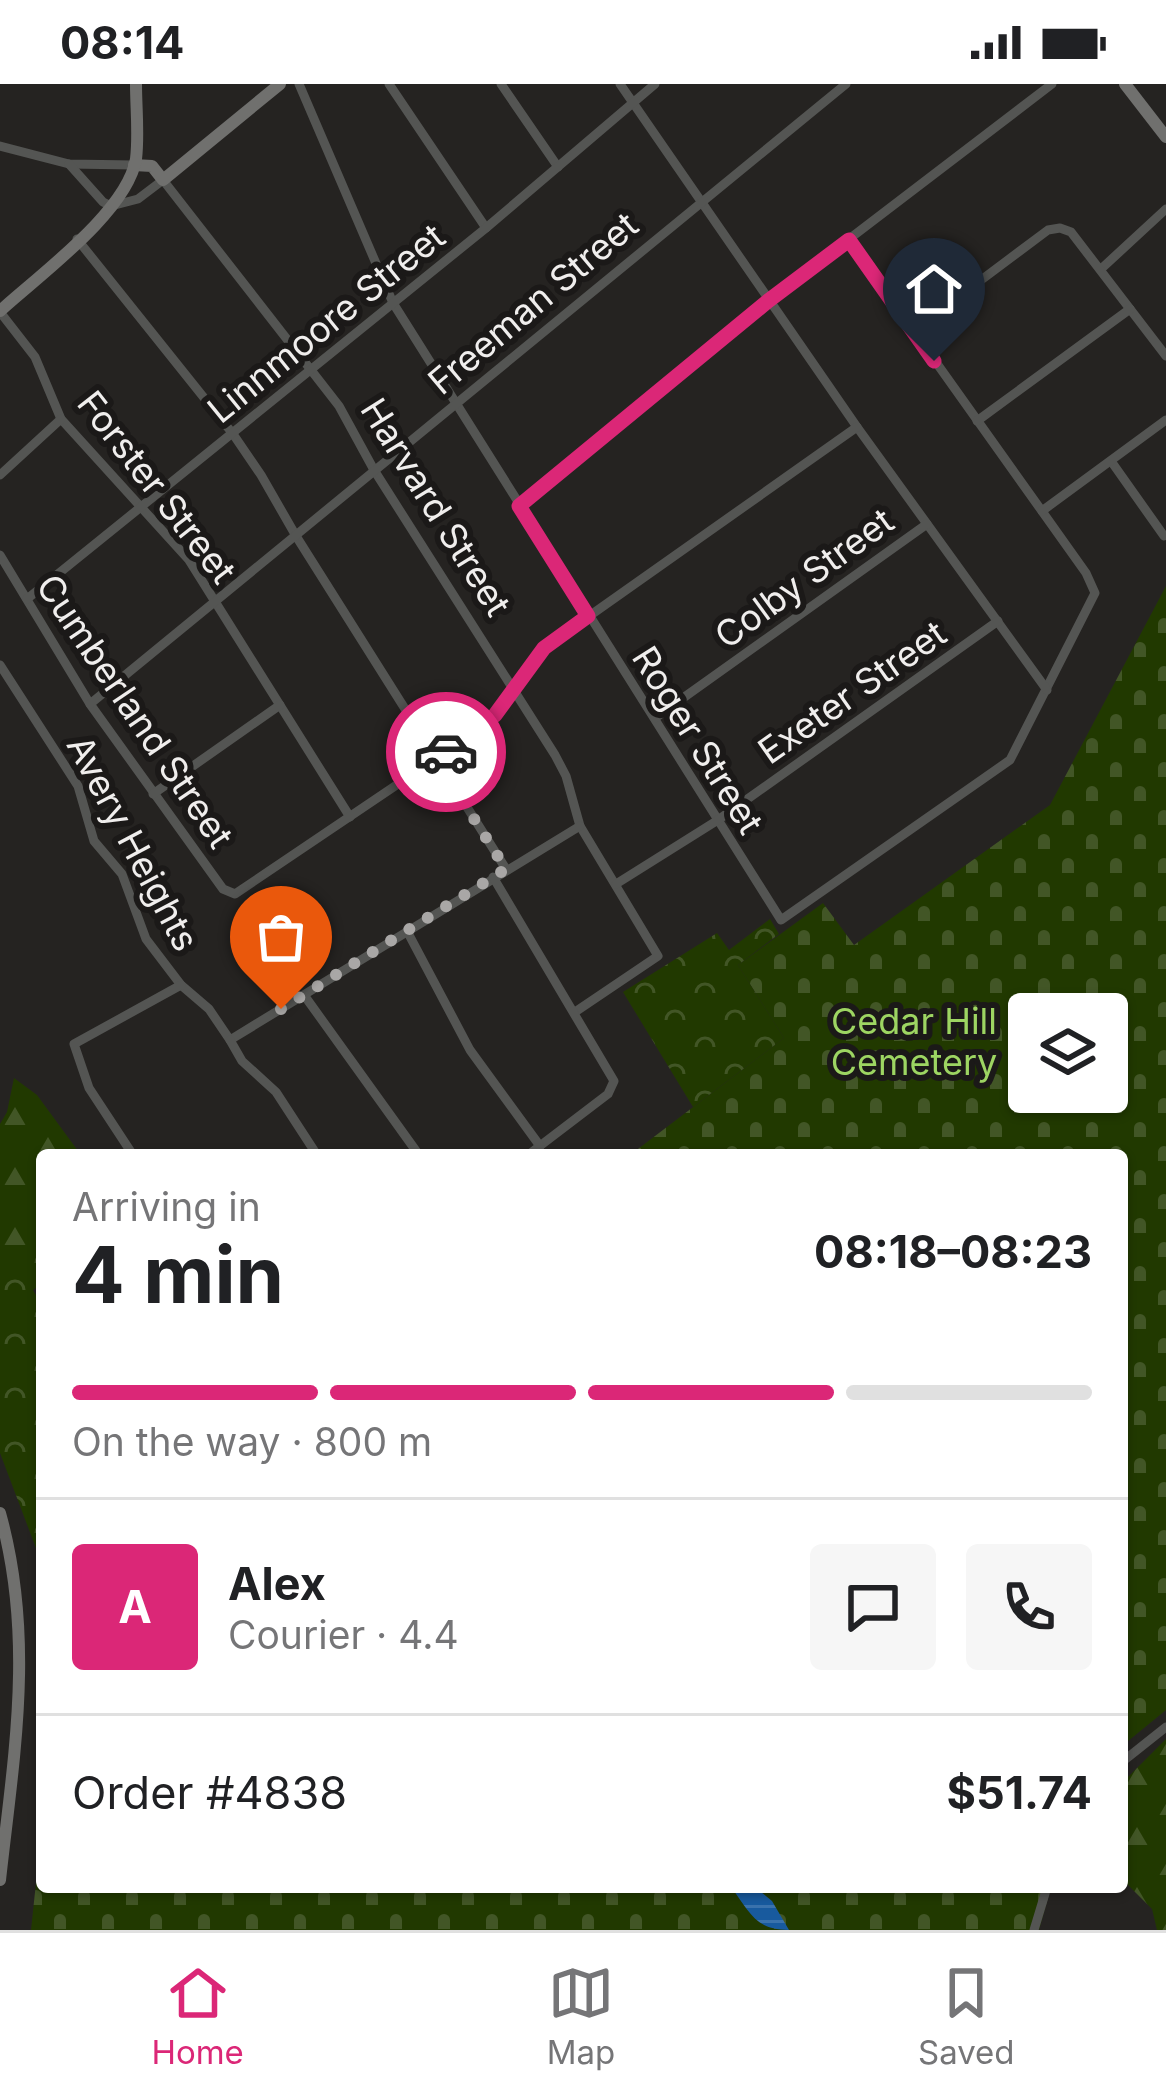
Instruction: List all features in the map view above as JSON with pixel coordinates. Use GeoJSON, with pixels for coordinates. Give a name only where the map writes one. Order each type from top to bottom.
{"type":"FeatureCollection","features":[{"type":"Feature","properties":{"kind":"main road"},"geometry":{"type":"LineString","coordinates":[[0,312],[112,206],[134,165],[136,84]]}},
{"type":"Feature","properties":{"kind":"main road"},"geometry":{"type":"LineString","coordinates":[[163,180],[280,84]]}},
{"type":"Feature","properties":{"kind":"main road"},"geometry":{"type":"LineString","coordinates":[[1125,84],[1166,137]]}},
{"type":"Feature","properties":{"kind":"main road","name":"Harvard Street"},"geometry":{"type":"LineString","coordinates":[[134,165],[152,166],[163,180]]}},
{"type":"Feature","properties":{"kind":"main road"},"geometry":{"type":"LineString","coordinates":[[0,1514],[20,1626],[21,1684],[0,1880]]}},
{"type":"Feature","properties":{"kind":"street","name":"Roger Street"},"geometry":{"type":"LineString","coordinates":[[299,84],[393,304],[779,919],[792,915],[1010,760],[1047,690]]}},
{"type":"Feature","properties":{"kind":"street"},"geometry":{"type":"LineString","coordinates":[[389,84],[486,228]]}},
{"type":"Feature","properties":{"kind":"street"},"geometry":{"type":"LineString","coordinates":[[501,84],[558,167]]}},
{"type":"Feature","properties":{"kind":"street"},"geometry":{"type":"LineString","coordinates":[[620,84],[856,427],[1047,690],[1095,593],[1086,573],[849,240]]}},
{"type":"Feature","properties":{"kind":"street","name":"Linnmoore Street"},"geometry":{"type":"LineString","coordinates":[[27,599],[486,228],[655,84]]}},
{"type":"Feature","properties":{"kind":"street","name":"Freeman Street"},"geometry":{"type":"LineString","coordinates":[[90,704],[847,84]]}},
{"type":"Feature","properties":{"kind":"street"},"geometry":{"type":"LineString","coordinates":[[519,506],[768,301],[1052,84]]}},
{"type":"Feature","properties":{"kind":"street"},"geometry":{"type":"LineString","coordinates":[[0,146],[69,164],[134,165]]}},
{"type":"Feature","properties":{"kind":"street"},"geometry":{"type":"LineString","coordinates":[[69,164],[112,206],[138,199],[163,180]]}},
{"type":"Feature","properties":{"kind":"street","name":"Harvard Street"},"geometry":{"type":"LineString","coordinates":[[163,180],[339,406],[374,470],[566,776],[580,826],[656,950],[657,959],[574,1012]]}},
{"type":"Feature","properties":{"kind":"street"},"geometry":{"type":"LineString","coordinates":[[1101,269],[1166,209]]}},
{"type":"Feature","properties":{"kind":"street"},"geometry":{"type":"LineString","coordinates":[[913,331],[1048,230],[1060,228],[1071,232],[1166,356]]}},
{"type":"Feature","properties":{"kind":"street"},"geometry":{"type":"LineString","coordinates":[[77,239],[233,434],[506,869]]}},
{"type":"Feature","properties":{"kind":"street"},"geometry":{"type":"LineString","coordinates":[[977,421],[1130,309]]}},
{"type":"Feature","properties":{"kind":"street","name":"Forster Street"},"geometry":{"type":"LineString","coordinates":[[0,312],[35,357],[61,419],[179,546],[350,817]]}},
{"type":"Feature","properties":{"kind":"street"},"geometry":{"type":"LineString","coordinates":[[0,475],[61,419]]}},
{"type":"Feature","properties":{"kind":"street"},"geometry":{"type":"LineString","coordinates":[[1042,511],[1166,420]]}},
{"type":"Feature","properties":{"kind":"street"},"geometry":{"type":"LineString","coordinates":[[350,817],[484,726],[544,648],[856,427]]}},
{"type":"Feature","properties":{"kind":"street"},"geometry":{"type":"LineString","coordinates":[[1111,461],[1164,536]]}},
{"type":"Feature","properties":{"kind":"street","name":"Colby Street"},"geometry":{"type":"LineString","coordinates":[[655,718],[927,524]]}},
{"type":"Feature","properties":{"kind":"street","name":"Cumberland Street"},"geometry":{"type":"LineString","coordinates":[[0,555],[90,704],[229,894],[350,817]]}},
{"type":"Feature","properties":{"kind":"street","name":"Exeter Street"},"geometry":{"type":"LineString","coordinates":[[616,884],[718,820],[998,621]]}},
{"type":"Feature","properties":{"kind":"street","name":"Avery Heights"},"geometry":{"type":"LineString","coordinates":[[0,665],[78,786],[94,841],[122,874],[146,939],[181,985],[209,1009],[242,1061],[276,1092],[313,1149]]}},
{"type":"Feature","properties":{"kind":"street"},"geometry":{"type":"LineString","coordinates":[[153,794],[280,705]]}},
{"type":"Feature","properties":{"kind":"street"},"geometry":{"type":"LineString","coordinates":[[230,1040],[580,826]]}},
{"type":"Feature","properties":{"kind":"street"},"geometry":{"type":"LineString","coordinates":[[493,877],[610,1071],[614,1087],[535,1149]]}},
{"type":"Feature","properties":{"kind":"street"},"geometry":{"type":"LineString","coordinates":[[407,931],[470,1050],[540,1145]]}},
{"type":"Feature","properties":{"kind":"street","name":"Avery Heights"},"geometry":{"type":"LineString","coordinates":[[129,1149],[89,1088],[74,1044],[181,985]]}},
{"type":"Feature","properties":{"kind":"street"},"geometry":{"type":"LineString","coordinates":[[304,995],[415,1149]]}},
{"type":"Feature","properties":{"kind":"street"},"geometry":{"type":"LineString","coordinates":[[1128,1757],[1166,1726]]}},
{"type":"Feature","properties":{"kind":"street"},"geometry":{"type":"LineString","coordinates":[[1034,1930],[1045,1893]]}},
{"type":"Feature","properties":{"kind":"green space","name":"Cedar Hill Cemetery"},"geometry":{"type":"Polygon","coordinates":[[[1166,586],[1166,1710],[1128,1741],[1128,1149],[638,1149],[784,1038],[738,965],[823,903],[854,945],[1050,805],[1166,586]]]}},
{"type":"Feature","properties":{"kind":"green space"},"geometry":{"type":"Polygon","coordinates":[[[770,919],[779,934],[738,965],[784,1038],[693,1107],[623,992],[717,933],[729,950],[770,919]]]}},
{"type":"Feature","properties":{"kind":"green space"},"geometry":{"type":"Polygon","coordinates":[[[14,1078],[37,1095],[77,1149],[36,1149],[36,1279],[0,1423],[0,1124],[14,1078]]]}},
{"type":"Feature","properties":{"kind":"green space"},"geometry":{"type":"Polygon","coordinates":[[[36,1247],[36,1548],[0,1453],[0,1266],[36,1247]]]}},
{"type":"Feature","properties":{"kind":"green space"},"geometry":{"type":"Polygon","coordinates":[[[1166,1739],[1166,1930],[1157,1930],[1152,1909],[1128,1885],[1128,1777],[1166,1739]]]}},
{"type":"Feature","properties":{"kind":"green space"},"geometry":{"type":"Polygon","coordinates":[[[36,1883],[36,1893],[1049,1893],[1039,1930],[31,1930],[36,1883]]]}},
{"type":"Feature","properties":{"kind":"water"},"geometry":{"type":"Polygon","coordinates":[[[735,1893],[762,1893],[789,1930],[768,1927],[735,1893]]]}},
{"type":"Feature","properties":{"kind":"way so far"},"geometry":{"type":"LineString","coordinates":[[281,1009],[506,869],[436,759],[446,752]]}},
{"type":"Feature","properties":{"kind":"route"},"geometry":{"type":"LineString","coordinates":[[446,752],[484,726],[534,658],[588,616],[519,506],[768,301],[849,240],[934,361]]}}]}
